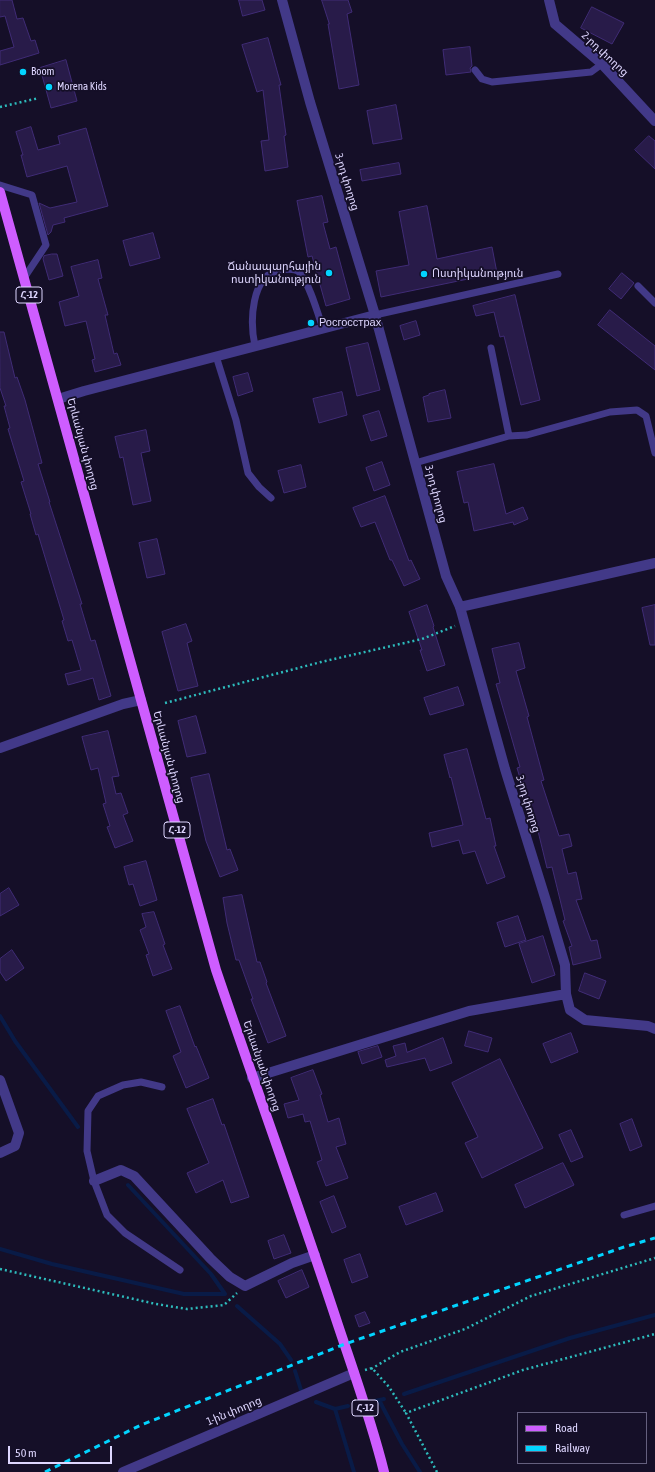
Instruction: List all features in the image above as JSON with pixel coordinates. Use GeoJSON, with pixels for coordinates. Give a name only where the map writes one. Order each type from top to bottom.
{"type":"FeatureCollection","features":[{"type":"Feature","properties":{"kind":"main road","name":"Երևանյան փողոց"},"geometry":{"type":"LineString","coordinates":[[0,192],[216,970],[252,1078],[315,1255],[354,1373]]}},
{"type":"Feature","properties":{"kind":"main road","name":"Հ-12"},"geometry":{"type":"LineString","coordinates":[[354,1373],[384,1472]]}},
{"type":"Feature","properties":{"kind":"street","name":"3-րդ փողոց"},"geometry":{"type":"LineString","coordinates":[[282,0],[310,102],[375,315],[446,576],[460,607],[505,769],[565,965],[566,994],[570,1010],[585,1020],[648,1026],[655,1029]]}},
{"type":"Feature","properties":{"kind":"street","name":"2-րդ փողոց"},"geometry":{"type":"LineString","coordinates":[[549,0],[555,24],[602,64],[655,122]]}},
{"type":"Feature","properties":{"kind":"street"},"geometry":{"type":"LineString","coordinates":[[58,399],[375,315]]}},
{"type":"Feature","properties":{"kind":"street"},"geometry":{"type":"LineString","coordinates":[[460,607],[655,563]]}},
{"type":"Feature","properties":{"kind":"street"},"geometry":{"type":"LineString","coordinates":[[0,748],[123,704],[141,700]]}},
{"type":"Feature","properties":{"kind":"street"},"geometry":{"type":"LineString","coordinates":[[252,1078],[469,1011],[566,994]]}},
{"type":"Feature","properties":{"kind":"street"},"geometry":{"type":"LineString","coordinates":[[0,1080],[19,1133],[15,1146],[0,1153]]}},
{"type":"Feature","properties":{"kind":"street"},"geometry":{"type":"LineString","coordinates":[[94,1181],[121,1170],[134,1176],[210,1258],[230,1277],[245,1286],[292,1263],[315,1255]]}},
{"type":"Feature","properties":{"kind":"street","name":"1-ին փողոց"},"geometry":{"type":"LineString","coordinates":[[123,1472],[354,1373]]}},
{"type":"Feature","properties":{"kind":"lane"},"geometry":{"type":"LineString","coordinates":[[474,70],[482,79],[492,82],[591,72],[602,64]]}},
{"type":"Feature","properties":{"kind":"lane"},"geometry":{"type":"LineString","coordinates":[[0,185],[32,195],[46,245],[24,278]]}},
{"type":"Feature","properties":{"kind":"lane"},"geometry":{"type":"LineString","coordinates":[[255,346],[252,335],[253,309],[259,286],[267,276],[277,270],[289,268],[298,271],[305,279],[324,328]]}},
{"type":"Feature","properties":{"kind":"lane"},"geometry":{"type":"LineString","coordinates":[[375,315],[558,274]]}},
{"type":"Feature","properties":{"kind":"lane"},"geometry":{"type":"LineString","coordinates":[[638,286],[655,304]]}},
{"type":"Feature","properties":{"kind":"lane"},"geometry":{"type":"LineString","coordinates":[[491,348],[509,436]]}},
{"type":"Feature","properties":{"kind":"lane"},"geometry":{"type":"LineString","coordinates":[[216,356],[236,420],[248,473],[259,487],[271,498]]}},
{"type":"Feature","properties":{"kind":"lane"},"geometry":{"type":"LineString","coordinates":[[416,463],[509,436],[527,435],[610,412],[637,410],[646,416],[655,453]]}},
{"type":"Feature","properties":{"kind":"lane"},"geometry":{"type":"LineString","coordinates":[[162,1087],[141,1082],[123,1085],[98,1096],[88,1110],[87,1151],[94,1181],[108,1215],[125,1233],[180,1270]]}},
{"type":"Feature","properties":{"kind":"lane"},"geometry":{"type":"LineString","coordinates":[[624,1215],[655,1206]]}},
{"type":"Feature","properties":{"kind":"path"},"geometry":{"type":"LineString","coordinates":[[0,107],[39,98]]}},
{"type":"Feature","properties":{"kind":"path"},"geometry":{"type":"LineString","coordinates":[[165,703],[321,662],[422,638],[464,622]]}},
{"type":"Feature","properties":{"kind":"path"},"geometry":{"type":"LineString","coordinates":[[354,1373],[371,1369],[400,1352],[465,1330],[531,1296],[655,1258]]}},
{"type":"Feature","properties":{"kind":"path"},"geometry":{"type":"LineString","coordinates":[[0,1269],[156,1304],[187,1309],[224,1305],[245,1286]]}},
{"type":"Feature","properties":{"kind":"path"},"geometry":{"type":"LineString","coordinates":[[406,1413],[523,1370],[655,1334]]}},
{"type":"Feature","properties":{"kind":"path"},"geometry":{"type":"LineString","coordinates":[[371,1369],[389,1387],[406,1413],[437,1472]]}},
{"type":"Feature","properties":{"kind":"building"},"geometry":{"type":"Polygon","coordinates":[[[0,0],[12,0],[17,19],[23,18],[31,41],[35,40],[39,53],[0,65],[0,51],[14,47],[5,16],[0,17],[0,0]]]}},
{"type":"Feature","properties":{"kind":"building"},"geometry":{"type":"Polygon","coordinates":[[[239,0],[262,0],[265,10],[243,16],[239,0]]]}},
{"type":"Feature","properties":{"kind":"building"},"geometry":{"type":"Polygon","coordinates":[[[322,0],[348,0],[352,12],[347,14],[359,85],[339,89],[329,24],[322,0]]]}},
{"type":"Feature","properties":{"kind":"building"},"geometry":{"type":"Polygon","coordinates":[[[592,7],[624,23],[612,44],[581,28],[592,7]]]}},
{"type":"Feature","properties":{"kind":"building"},"geometry":{"type":"Polygon","coordinates":[[[268,38],[281,85],[279,85],[286,135],[284,136],[288,167],[265,171],[261,141],[269,140],[263,90],[257,92],[242,45],[268,38]]]}},
{"type":"Feature","properties":{"kind":"building"},"geometry":{"type":"Polygon","coordinates":[[[470,47],[472,66],[470,68],[471,72],[446,75],[443,50],[470,47]]]}},
{"type":"Feature","properties":{"kind":"building"},"geometry":{"type":"Polygon","coordinates":[[[66,60],[77,101],[51,108],[40,68],[66,60]]]}},
{"type":"Feature","properties":{"kind":"building"},"geometry":{"type":"Polygon","coordinates":[[[396,105],[402,139],[373,144],[367,111],[396,105]]]}},
{"type":"Feature","properties":{"kind":"building"},"geometry":{"type":"Polygon","coordinates":[[[31,127],[38,150],[60,144],[58,136],[86,128],[108,206],[64,218],[65,222],[53,225],[51,232],[48,235],[39,203],[50,208],[77,202],[67,166],[27,177],[21,155],[23,155],[16,132],[31,127]]]}},
{"type":"Feature","properties":{"kind":"building"},"geometry":{"type":"Polygon","coordinates":[[[649,136],[655,141],[655,169],[635,150],[649,136]]]}},
{"type":"Feature","properties":{"kind":"building"},"geometry":{"type":"Polygon","coordinates":[[[399,163],[401,174],[362,181],[360,170],[399,163]]]}},
{"type":"Feature","properties":{"kind":"building"},"geometry":{"type":"Polygon","coordinates":[[[322,196],[328,222],[323,223],[330,249],[336,247],[350,299],[326,306],[312,256],[308,257],[297,201],[322,196]]]}},
{"type":"Feature","properties":{"kind":"building"},"geometry":{"type":"Polygon","coordinates":[[[427,206],[437,259],[492,247],[497,273],[381,297],[376,271],[409,265],[399,212],[427,206]]]}},
{"type":"Feature","properties":{"kind":"building"},"geometry":{"type":"Polygon","coordinates":[[[153,233],[160,258],[130,266],[123,241],[153,233]]]}},
{"type":"Feature","properties":{"kind":"building"},"geometry":{"type":"Polygon","coordinates":[[[57,254],[63,276],[49,280],[43,259],[44,256],[57,254]]]}},
{"type":"Feature","properties":{"kind":"building"},"geometry":{"type":"Polygon","coordinates":[[[98,260],[102,278],[98,279],[108,315],[105,315],[114,354],[117,353],[121,365],[95,372],[92,360],[95,359],[86,321],[65,326],[59,302],[79,296],[71,267],[98,260]]]}},
{"type":"Feature","properties":{"kind":"building"},"geometry":{"type":"Polygon","coordinates":[[[622,273],[634,283],[621,299],[609,289],[622,273]]]}},
{"type":"Feature","properties":{"kind":"building"},"geometry":{"type":"Polygon","coordinates":[[[515,295],[540,400],[521,405],[504,336],[500,337],[494,312],[476,316],[473,306],[515,295]]]}},
{"type":"Feature","properties":{"kind":"building"},"geometry":{"type":"Polygon","coordinates":[[[610,310],[655,346],[655,370],[598,325],[610,310]]]}},
{"type":"Feature","properties":{"kind":"building"},"geometry":{"type":"Polygon","coordinates":[[[416,321],[420,335],[404,340],[400,326],[416,321]]]}},
{"type":"Feature","properties":{"kind":"building"},"geometry":{"type":"Polygon","coordinates":[[[0,332],[4,332],[15,378],[17,377],[25,400],[42,463],[38,464],[49,502],[82,604],[80,604],[91,641],[95,640],[111,696],[99,700],[93,678],[68,685],[65,674],[81,670],[72,640],[68,641],[62,621],[64,620],[38,534],[36,535],[30,514],[21,482],[24,481],[8,429],[10,428],[4,406],[6,406],[0,388],[0,332]]]}},
{"type":"Feature","properties":{"kind":"building"},"geometry":{"type":"Polygon","coordinates":[[[368,343],[380,390],[357,396],[346,348],[368,343]]]}},
{"type":"Feature","properties":{"kind":"building"},"geometry":{"type":"Polygon","coordinates":[[[248,373],[253,391],[238,396],[233,377],[248,373]]]}},
{"type":"Feature","properties":{"kind":"building"},"geometry":{"type":"Polygon","coordinates":[[[445,390],[451,418],[428,422],[423,397],[445,390]]]}},
{"type":"Feature","properties":{"kind":"building"},"geometry":{"type":"Polygon","coordinates":[[[342,392],[347,415],[319,423],[313,399],[342,392]]]}},
{"type":"Feature","properties":{"kind":"building"},"geometry":{"type":"Polygon","coordinates":[[[379,411],[387,436],[371,441],[363,416],[379,411]]]}},
{"type":"Feature","properties":{"kind":"building"},"geometry":{"type":"Polygon","coordinates":[[[146,430],[150,451],[141,453],[151,501],[133,505],[123,457],[120,458],[115,437],[146,430]]]}},
{"type":"Feature","properties":{"kind":"building"},"geometry":{"type":"Polygon","coordinates":[[[382,462],[390,485],[374,491],[366,468],[382,462]]]}},
{"type":"Feature","properties":{"kind":"building"},"geometry":{"type":"Polygon","coordinates":[[[494,464],[506,514],[523,507],[528,519],[514,525],[513,522],[474,531],[468,502],[464,503],[457,472],[494,464]]]}},
{"type":"Feature","properties":{"kind":"building"},"geometry":{"type":"Polygon","coordinates":[[[301,465],[306,487],[284,493],[278,471],[301,465]]]}},
{"type":"Feature","properties":{"kind":"building"},"geometry":{"type":"Polygon","coordinates":[[[385,496],[409,561],[411,560],[420,579],[404,586],[392,560],[390,560],[375,522],[361,527],[353,508],[385,496]]]}},
{"type":"Feature","properties":{"kind":"building"},"geometry":{"type":"Polygon","coordinates":[[[157,539],[165,574],[147,578],[139,543],[157,539]]]}},
{"type":"Feature","properties":{"kind":"building"},"geometry":{"type":"Polygon","coordinates":[[[427,605],[445,665],[427,671],[420,650],[422,650],[409,612],[427,605]]]}},
{"type":"Feature","properties":{"kind":"building"},"geometry":{"type":"Polygon","coordinates":[[[655,605],[655,645],[650,645],[642,608],[655,605]]]}},
{"type":"Feature","properties":{"kind":"building"},"geometry":{"type":"Polygon","coordinates":[[[186,624],[192,641],[187,643],[198,686],[178,691],[162,632],[186,624]]]}},
{"type":"Feature","properties":{"kind":"building"},"geometry":{"type":"Polygon","coordinates":[[[519,643],[525,668],[516,671],[529,716],[527,717],[544,780],[541,781],[559,836],[569,834],[572,846],[562,849],[568,874],[576,872],[582,899],[576,900],[591,941],[597,940],[601,958],[573,965],[569,947],[572,946],[563,921],[565,920],[552,867],[547,868],[538,831],[536,831],[517,768],[520,767],[496,684],[500,683],[492,649],[519,643]]]}},
{"type":"Feature","properties":{"kind":"building"},"geometry":{"type":"Polygon","coordinates":[[[458,687],[464,705],[430,715],[424,698],[458,687]]]}},
{"type":"Feature","properties":{"kind":"building"},"geometry":{"type":"Polygon","coordinates":[[[196,716],[206,753],[187,757],[178,721],[196,716]]]}},
{"type":"Feature","properties":{"kind":"building"},"geometry":{"type":"Polygon","coordinates":[[[108,731],[119,776],[112,777],[116,794],[121,793],[128,813],[123,815],[133,841],[115,848],[107,827],[110,826],[103,804],[106,803],[98,768],[91,770],[82,737],[108,731]]]}},
{"type":"Feature","properties":{"kind":"building"},"geometry":{"type":"Polygon","coordinates":[[[467,749],[486,819],[490,818],[496,846],[494,846],[505,877],[487,884],[475,851],[463,854],[459,840],[432,847],[429,833],[463,825],[444,755],[467,749]]]}},
{"type":"Feature","properties":{"kind":"building"},"geometry":{"type":"Polygon","coordinates":[[[209,774],[227,850],[230,849],[238,870],[220,877],[206,841],[191,778],[209,774]]]}},
{"type":"Feature","properties":{"kind":"building"},"geometry":{"type":"Polygon","coordinates":[[[146,861],[157,900],[140,906],[133,884],[129,885],[124,867],[146,861]]]}},
{"type":"Feature","properties":{"kind":"building"},"geometry":{"type":"Polygon","coordinates":[[[9,888],[19,905],[0,916],[0,894],[9,888]]]}},
{"type":"Feature","properties":{"kind":"building"},"geometry":{"type":"Polygon","coordinates":[[[242,895],[257,962],[260,962],[267,982],[266,983],[286,1036],[268,1043],[251,999],[253,999],[239,960],[236,960],[227,923],[223,898],[242,895]]]}},
{"type":"Feature","properties":{"kind":"building"},"geometry":{"type":"Polygon","coordinates":[[[154,912],[165,944],[163,945],[172,969],[153,976],[146,955],[149,954],[140,930],[146,927],[142,914],[154,912]]]}},
{"type":"Feature","properties":{"kind":"building"},"geometry":{"type":"Polygon","coordinates":[[[518,916],[526,940],[505,947],[497,923],[518,916]]]}},
{"type":"Feature","properties":{"kind":"building"},"geometry":{"type":"Polygon","coordinates":[[[543,936],[555,975],[532,983],[519,944],[543,936]]]}},
{"type":"Feature","properties":{"kind":"building"},"geometry":{"type":"Polygon","coordinates":[[[12,950],[24,968],[6,981],[0,972],[0,959],[12,950]]]}},
{"type":"Feature","properties":{"kind":"building"},"geometry":{"type":"Polygon","coordinates":[[[585,973],[606,981],[599,999],[579,991],[585,973]]]}},
{"type":"Feature","properties":{"kind":"building"},"geometry":{"type":"Polygon","coordinates":[[[180,1006],[195,1047],[196,1046],[209,1078],[186,1088],[173,1056],[181,1052],[166,1011],[180,1006]]]}},
{"type":"Feature","properties":{"kind":"building"},"geometry":{"type":"Polygon","coordinates":[[[469,1031],[492,1038],[488,1052],[465,1046],[469,1031]]]}},
{"type":"Feature","properties":{"kind":"building"},"geometry":{"type":"Polygon","coordinates":[[[571,1033],[578,1052],[551,1063],[543,1044],[571,1033]]]}},
{"type":"Feature","properties":{"kind":"building"},"geometry":{"type":"Polygon","coordinates":[[[443,1038],[452,1063],[430,1071],[425,1058],[387,1067],[385,1060],[396,1056],[393,1046],[405,1043],[407,1052],[443,1038]]]}},
{"type":"Feature","properties":{"kind":"building"},"geometry":{"type":"Polygon","coordinates":[[[378,1046],[382,1057],[362,1064],[358,1052],[378,1046]]]}},
{"type":"Feature","properties":{"kind":"building"},"geometry":{"type":"Polygon","coordinates":[[[500,1059],[543,1148],[482,1178],[465,1143],[478,1137],[452,1083],[500,1059]]]}},
{"type":"Feature","properties":{"kind":"building"},"geometry":{"type":"Polygon","coordinates":[[[313,1070],[322,1094],[320,1095],[328,1122],[339,1118],[346,1144],[336,1147],[348,1178],[326,1186],[317,1162],[322,1160],[310,1121],[305,1122],[303,1114],[288,1118],[284,1104],[299,1100],[291,1078],[313,1070]]]}},
{"type":"Feature","properties":{"kind":"building"},"geometry":{"type":"Polygon","coordinates":[[[213,1099],[222,1125],[224,1124],[249,1197],[231,1203],[223,1180],[196,1193],[187,1173],[209,1163],[187,1109],[213,1099]]]}},
{"type":"Feature","properties":{"kind":"building"},"geometry":{"type":"Polygon","coordinates":[[[632,1119],[642,1146],[630,1151],[620,1124],[632,1119]]]}},
{"type":"Feature","properties":{"kind":"building"},"geometry":{"type":"Polygon","coordinates":[[[571,1130],[583,1157],[571,1162],[559,1135],[571,1130]]]}},
{"type":"Feature","properties":{"kind":"building"},"geometry":{"type":"Polygon","coordinates":[[[563,1163],[574,1185],[525,1208],[515,1185],[563,1163]]]}},
{"type":"Feature","properties":{"kind":"building"},"geometry":{"type":"Polygon","coordinates":[[[436,1193],[443,1211],[406,1225],[399,1207],[436,1193]]]}},
{"type":"Feature","properties":{"kind":"building"},"geometry":{"type":"Polygon","coordinates":[[[334,1196],[346,1227],[332,1233],[320,1202],[334,1196]]]}},
{"type":"Feature","properties":{"kind":"building"},"geometry":{"type":"Polygon","coordinates":[[[284,1235],[291,1253],[274,1259],[268,1241],[284,1235]]]}},
{"type":"Feature","properties":{"kind":"building"},"geometry":{"type":"Polygon","coordinates":[[[360,1254],[368,1277],[352,1283],[344,1260],[360,1254]]]}},
{"type":"Feature","properties":{"kind":"building"},"geometry":{"type":"Polygon","coordinates":[[[302,1270],[309,1287],[286,1298],[278,1281],[302,1270]]]}},
{"type":"Feature","properties":{"kind":"building"},"geometry":{"type":"Polygon","coordinates":[[[365,1312],[370,1323],[359,1327],[355,1316],[365,1312]]]}},
{"type":"Feature","properties":{"kind":"waterway"},"geometry":{"type":"LineString","coordinates":[[0,1016],[15,1041],[78,1127]]}},
{"type":"Feature","properties":{"kind":"waterway"},"geometry":{"type":"LineString","coordinates":[[128,1185],[211,1274],[225,1294]]}},
{"type":"Feature","properties":{"kind":"waterway"},"geometry":{"type":"LineString","coordinates":[[0,1249],[52,1264],[184,1294],[225,1294]]}},
{"type":"Feature","properties":{"kind":"waterway"},"geometry":{"type":"LineString","coordinates":[[237,1306],[280,1344],[291,1360]]}},
{"type":"Feature","properties":{"kind":"waterway"},"geometry":{"type":"LineString","coordinates":[[404,1394],[570,1338],[655,1315]]}},
{"type":"Feature","properties":{"kind":"waterway"},"geometry":{"type":"LineString","coordinates":[[295,1371],[301,1390]]}},
{"type":"Feature","properties":{"kind":"waterway"},"geometry":{"type":"LineString","coordinates":[[375,1401],[384,1399]]}},
{"type":"Feature","properties":{"kind":"waterway"},"geometry":{"type":"LineString","coordinates":[[379,1400],[402,1444],[420,1472]]}},
{"type":"Feature","properties":{"kind":"waterway"},"geometry":{"type":"LineString","coordinates":[[316,1402],[335,1409],[348,1406]]}},
{"type":"Feature","properties":{"kind":"waterway"},"geometry":{"type":"LineString","coordinates":[[335,1409],[354,1472]]}},
{"type":"Feature","properties":{"kind":"railway"},"geometry":{"type":"LineString","coordinates":[[45,1472],[141,1425],[345,1344],[624,1247],[655,1238]]}},
{"type":"Feature","properties":{"kind":"place","name":"Boom"},"geometry":{"type":"Point","coordinates":[23,72]}},
{"type":"Feature","properties":{"kind":"place","name":"Morena Kids"},"geometry":{"type":"Point","coordinates":[49,87]}},
{"type":"Feature","properties":{"kind":"place","name":"Ճանապարհային ոստիկանություն"},"geometry":{"type":"Point","coordinates":[329,273]}},
{"type":"Feature","properties":{"kind":"place","name":"Ոստիկանություն"},"geometry":{"type":"Point","coordinates":[424,274]}},
{"type":"Feature","properties":{"kind":"place","name":"Росгосстрах"},"geometry":{"type":"Point","coordinates":[311,323]}}]}
